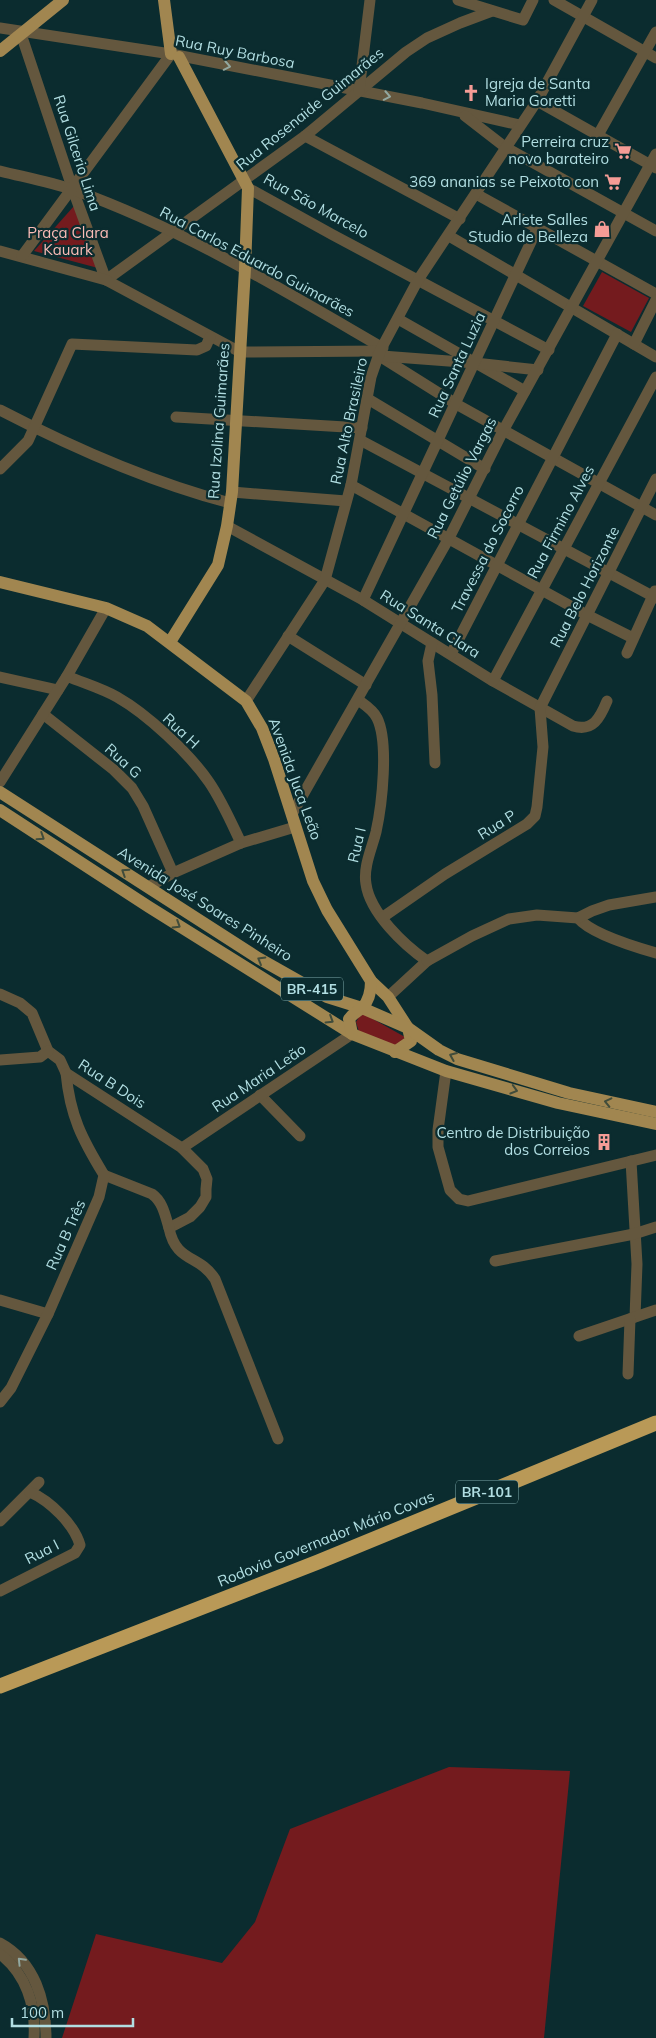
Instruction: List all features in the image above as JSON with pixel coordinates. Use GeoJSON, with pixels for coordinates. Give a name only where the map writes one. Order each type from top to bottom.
{"type":"FeatureCollection","features":[{"type":"Feature","properties":{"kind":"highway","name":"Rodovia Governador Mário Covas"},"geometry":{"type":"LineString","coordinates":[[0,1688],[318,1562],[656,1423]]}},
{"type":"Feature","properties":{"kind":"main road"},"geometry":{"type":"LineString","coordinates":[[0,51],[63,0]]}},
{"type":"Feature","properties":{"kind":"main road"},"geometry":{"type":"LineString","coordinates":[[164,0],[175,56]]}},
{"type":"Feature","properties":{"kind":"main road","name":"Rua São Marcelo"},"geometry":{"type":"LineString","coordinates":[[175,56],[247,184]]}},
{"type":"Feature","properties":{"kind":"main road","name":"Rua Izolina Guimarães"},"geometry":{"type":"LineString","coordinates":[[170,642],[216,570],[227,526],[231,498],[245,270],[247,184]]}},
{"type":"Feature","properties":{"kind":"main road","name":"Avenida Juca Leão"},"geometry":{"type":"LineString","coordinates":[[0,582],[106,608],[147,626],[246,701],[262,728],[313,881],[327,910],[371,981],[388,997],[408,1028]]}},
{"type":"Feature","properties":{"kind":"main road","name":"Avenida José Soares Pinheiro"},"geometry":{"type":"LineString","coordinates":[[0,792],[266,963],[327,997],[362,1008],[408,1028],[439,1050],[457,1059],[569,1093],[656,1112]]}},
{"type":"Feature","properties":{"kind":"main road","name":"Avenida José Soares Pinheiro"},"geometry":{"type":"LineString","coordinates":[[0,810],[149,907],[352,1034],[446,1071],[558,1103],[656,1124]]}},
{"type":"Feature","properties":{"kind":"main road"},"geometry":{"type":"LineString","coordinates":[[352,1034],[349,1019],[362,1008],[371,992],[371,981]]}},
{"type":"Feature","properties":{"kind":"main road"},"geometry":{"type":"LineString","coordinates":[[395,1052],[411,1042],[408,1028]]}},
{"type":"Feature","properties":{"kind":"street"},"geometry":{"type":"LineString","coordinates":[[359,91],[370,0]]}},
{"type":"Feature","properties":{"kind":"street"},"geometry":{"type":"LineString","coordinates":[[458,0],[523,20],[533,0]]}},
{"type":"Feature","properties":{"kind":"street"},"geometry":{"type":"LineString","coordinates":[[554,0],[656,58]]}},
{"type":"Feature","properties":{"kind":"street","name":"Rua Alto Brasileiro"},"geometry":{"type":"LineString","coordinates":[[246,701],[324,580],[351,485],[371,377],[380,351],[418,280],[449,236],[537,100],[592,0]]}},
{"type":"Feature","properties":{"kind":"street","name":"Rua Rosenaide Guimarães"},"geometry":{"type":"LineString","coordinates":[[106,280],[172,231],[247,184],[387,66],[427,38],[492,11]]}},
{"type":"Feature","properties":{"kind":"street","name":"Rua Ruy Barbosa"},"geometry":{"type":"LineString","coordinates":[[0,28],[175,56],[422,103],[520,125]]}},
{"type":"Feature","properties":{"kind":"street"},"geometry":{"type":"LineString","coordinates":[[598,135],[656,32]]}},
{"type":"Feature","properties":{"kind":"street","name":"Rua Gilcerio Lima"},"geometry":{"type":"LineString","coordinates":[[22,33],[73,190],[106,280]]}},
{"type":"Feature","properties":{"kind":"street"},"geometry":{"type":"LineString","coordinates":[[22,256],[175,56]]}},
{"type":"Feature","properties":{"kind":"street"},"geometry":{"type":"LineString","coordinates":[[537,100],[653,167]]}},
{"type":"Feature","properties":{"kind":"street","name":"Rua Ruy Barbosa"},"geometry":{"type":"LineString","coordinates":[[462,113],[505,147],[656,230]]}},
{"type":"Feature","properties":{"kind":"street"},"geometry":{"type":"LineString","coordinates":[[305,136],[460,219]]}},
{"type":"Feature","properties":{"kind":"street","name":"Rua Getúlio Vargas"},"geometry":{"type":"LineString","coordinates":[[292,814],[449,538],[503,431],[624,213],[653,167],[656,154]]}},
{"type":"Feature","properties":{"kind":"street","name":"Rua Carlos Eduardo Guimarães"},"geometry":{"type":"LineString","coordinates":[[0,171],[73,190],[172,231],[245,270],[380,351],[456,404],[656,515]]}},
{"type":"Feature","properties":{"kind":"street","name":"Rua São Marcelo"},"geometry":{"type":"LineString","coordinates":[[247,184],[418,280],[549,350]]}},
{"type":"Feature","properties":{"kind":"street"},"geometry":{"type":"LineString","coordinates":[[476,194],[656,294]]}},
{"type":"Feature","properties":{"kind":"street","name":"Rua Santa Luzia"},"geometry":{"type":"LineString","coordinates":[[363,600],[537,229]]}},
{"type":"Feature","properties":{"kind":"street"},"geometry":{"type":"LineString","coordinates":[[449,236],[515,276],[656,356]]}},
{"type":"Feature","properties":{"kind":"street"},"geometry":{"type":"LineString","coordinates":[[0,251],[106,280],[240,352],[380,351],[538,370]]}},
{"type":"Feature","properties":{"kind":"street"},"geometry":{"type":"LineString","coordinates":[[634,344],[656,300]]}},
{"type":"Feature","properties":{"kind":"street"},"geometry":{"type":"LineString","coordinates":[[398,319],[525,391]]}},
{"type":"Feature","properties":{"kind":"street","name":"Travessa do Socorro"},"geometry":{"type":"LineString","coordinates":[[451,654],[617,334]]}},
{"type":"Feature","properties":{"kind":"street"},"geometry":{"type":"LineString","coordinates":[[0,469],[28,441],[72,344],[197,350],[206,346],[210,337]]}},
{"type":"Feature","properties":{"kind":"street","name":"Rua Firmino Alves"},"geometry":{"type":"LineString","coordinates":[[493,680],[656,377]]}},
{"type":"Feature","properties":{"kind":"street"},"geometry":{"type":"LineString","coordinates":[[368,400],[485,468]]}},
{"type":"Feature","properties":{"kind":"street"},"geometry":{"type":"LineString","coordinates":[[0,410],[35,428],[162,484],[231,498],[346,501]]}},
{"type":"Feature","properties":{"kind":"street"},"geometry":{"type":"LineString","coordinates":[[176,417],[362,428]]}},
{"type":"Feature","properties":{"kind":"street"},"geometry":{"type":"LineString","coordinates":[[360,440],[609,573],[655,595],[627,653]]}},
{"type":"Feature","properties":{"kind":"street","name":"Rua Belo Horizonte"},"geometry":{"type":"LineString","coordinates":[[540,708],[656,480]]}},
{"type":"Feature","properties":{"kind":"street"},"geometry":{"type":"LineString","coordinates":[[351,485],[587,615],[633,638]]}},
{"type":"Feature","properties":{"kind":"street","name":"Rua Santa Clara"},"geometry":{"type":"LineString","coordinates":[[227,526],[363,600],[560,720],[581,729],[591,725],[597,720],[607,701]]}},
{"type":"Feature","properties":{"kind":"street"},"geometry":{"type":"LineString","coordinates":[[0,782],[67,676],[106,608]]}},
{"type":"Feature","properties":{"kind":"street"},"geometry":{"type":"LineString","coordinates":[[288,636],[366,685]]}},
{"type":"Feature","properties":{"kind":"street"},"geometry":{"type":"LineString","coordinates":[[432,643],[428,660],[432,695],[435,763]]}},
{"type":"Feature","properties":{"kind":"street"},"geometry":{"type":"LineString","coordinates":[[0,676],[58,690]]}},
{"type":"Feature","properties":{"kind":"street","name":"Rua H"},"geometry":{"type":"LineString","coordinates":[[67,676],[116,697],[165,734],[191,760],[208,782],[226,812],[241,843]]}},
{"type":"Feature","properties":{"kind":"street","name":"Rua I"},"geometry":{"type":"LineString","coordinates":[[358,700],[373,712],[377,718],[383,742],[384,760],[377,826],[366,873],[369,896],[383,918],[405,944],[427,961]]}},
{"type":"Feature","properties":{"kind":"street","name":"Rua P"},"geometry":{"type":"LineString","coordinates":[[383,918],[445,874],[526,824],[535,816],[543,747],[540,708]]}},
{"type":"Feature","properties":{"kind":"street","name":"Rua G"},"geometry":{"type":"LineString","coordinates":[[43,714],[114,770],[132,788],[147,813],[173,873]]}},
{"type":"Feature","properties":{"kind":"street"},"geometry":{"type":"LineString","coordinates":[[148,887],[173,873],[241,843],[295,827]]}},
{"type":"Feature","properties":{"kind":"street"},"geometry":{"type":"LineString","coordinates":[[388,997],[427,961],[472,936],[509,919],[537,915],[578,918],[586,913],[609,905],[656,898]]}},
{"type":"Feature","properties":{"kind":"street"},"geometry":{"type":"LineString","coordinates":[[578,918],[586,926],[622,942],[656,953]]}},
{"type":"Feature","properties":{"kind":"street","name":"Rua B Dois"},"geometry":{"type":"LineString","coordinates":[[0,994],[20,1003],[32,1013],[48,1051],[60,1060],[66,1074],[182,1148],[202,1169],[206,1179],[206,1197],[190,1218],[169,1228]]}},
{"type":"Feature","properties":{"kind":"street","name":"Rua Maria Leão"},"geometry":{"type":"LineString","coordinates":[[182,1148],[352,1034]]}},
{"type":"Feature","properties":{"kind":"street"},"geometry":{"type":"LineString","coordinates":[[0,1060],[40,1057],[48,1051]]}},
{"type":"Feature","properties":{"kind":"street"},"geometry":{"type":"LineString","coordinates":[[446,1071],[438,1130],[438,1147],[450,1190],[459,1199],[468,1201],[656,1155]]}},
{"type":"Feature","properties":{"kind":"street"},"geometry":{"type":"LineString","coordinates":[[66,1074],[69,1103],[77,1126],[104,1175],[158,1198],[161,1202],[174,1244],[179,1252],[202,1266],[215,1279],[278,1439]]}},
{"type":"Feature","properties":{"kind":"street"},"geometry":{"type":"LineString","coordinates":[[260,1095],[300,1136]]}},
{"type":"Feature","properties":{"kind":"street"},"geometry":{"type":"LineString","coordinates":[[628,1374],[637,1264],[630,1161]]}},
{"type":"Feature","properties":{"kind":"street","name":"Rua B Três"},"geometry":{"type":"LineString","coordinates":[[0,1402],[11,1388],[48,1314],[99,1197],[104,1175]]}},
{"type":"Feature","properties":{"kind":"street"},"geometry":{"type":"LineString","coordinates":[[495,1261],[634,1234],[656,1227]]}},
{"type":"Feature","properties":{"kind":"street"},"geometry":{"type":"LineString","coordinates":[[0,1300],[48,1314]]}},
{"type":"Feature","properties":{"kind":"street"},"geometry":{"type":"LineString","coordinates":[[579,1336],[656,1310]]}},
{"type":"Feature","properties":{"kind":"street"},"geometry":{"type":"LineString","coordinates":[[0,1521],[39,1482]]}},
{"type":"Feature","properties":{"kind":"street","name":"Rua I"},"geometry":{"type":"LineString","coordinates":[[0,1591],[75,1553],[80,1546],[60,1513],[40,1496],[30,1492]]}},
{"type":"Feature","properties":{"kind":"street"},"geometry":{"type":"LineString","coordinates":[[0,1943],[31,1971],[39,1989],[44,2008],[46,2038]]}},
{"type":"Feature","properties":{"kind":"street"},"geometry":{"type":"LineString","coordinates":[[0,1954],[22,1976],[31,2000],[35,2023],[34,2038]]}},
{"type":"Feature","properties":{"kind":"green space","name":"Praça Clara Kauark"},"geometry":{"type":"Polygon","coordinates":[[[74,206],[98,268],[34,251],[74,206]]]}},
{"type":"Feature","properties":{"kind":"green space"},"geometry":{"type":"Polygon","coordinates":[[[602,272],[649,298],[631,332],[583,306],[602,272]]]}},
{"type":"Feature","properties":{"kind":"green space"},"geometry":{"type":"Polygon","coordinates":[[[364,1014],[405,1037],[398,1047],[359,1032],[356,1022],[364,1014]]]}},
{"type":"Feature","properties":{"kind":"green space"},"geometry":{"type":"Polygon","coordinates":[[[449,1767],[570,1771],[544,2038],[62,2038],[96,1934],[222,1963],[255,1922],[290,1829],[449,1767]]]}},
{"type":"Feature","properties":{"kind":"place","name":"Igreja de Santa Maria Goretti"},"geometry":{"type":"Point","coordinates":[471,93]}},
{"type":"Feature","properties":{"kind":"place","name":"Perreira cruz novo barateiro"},"geometry":{"type":"Point","coordinates":[623,151]}},
{"type":"Feature","properties":{"kind":"place","name":"369 ananias se Peixoto con"},"geometry":{"type":"Point","coordinates":[613,182]}},
{"type":"Feature","properties":{"kind":"place","name":"Arlete Salles Studio de Belleza"},"geometry":{"type":"Point","coordinates":[602,229]}},
{"type":"Feature","properties":{"kind":"place","name":"Centro de Distribuição dos Correios"},"geometry":{"type":"Point","coordinates":[604,1142]}}]}
